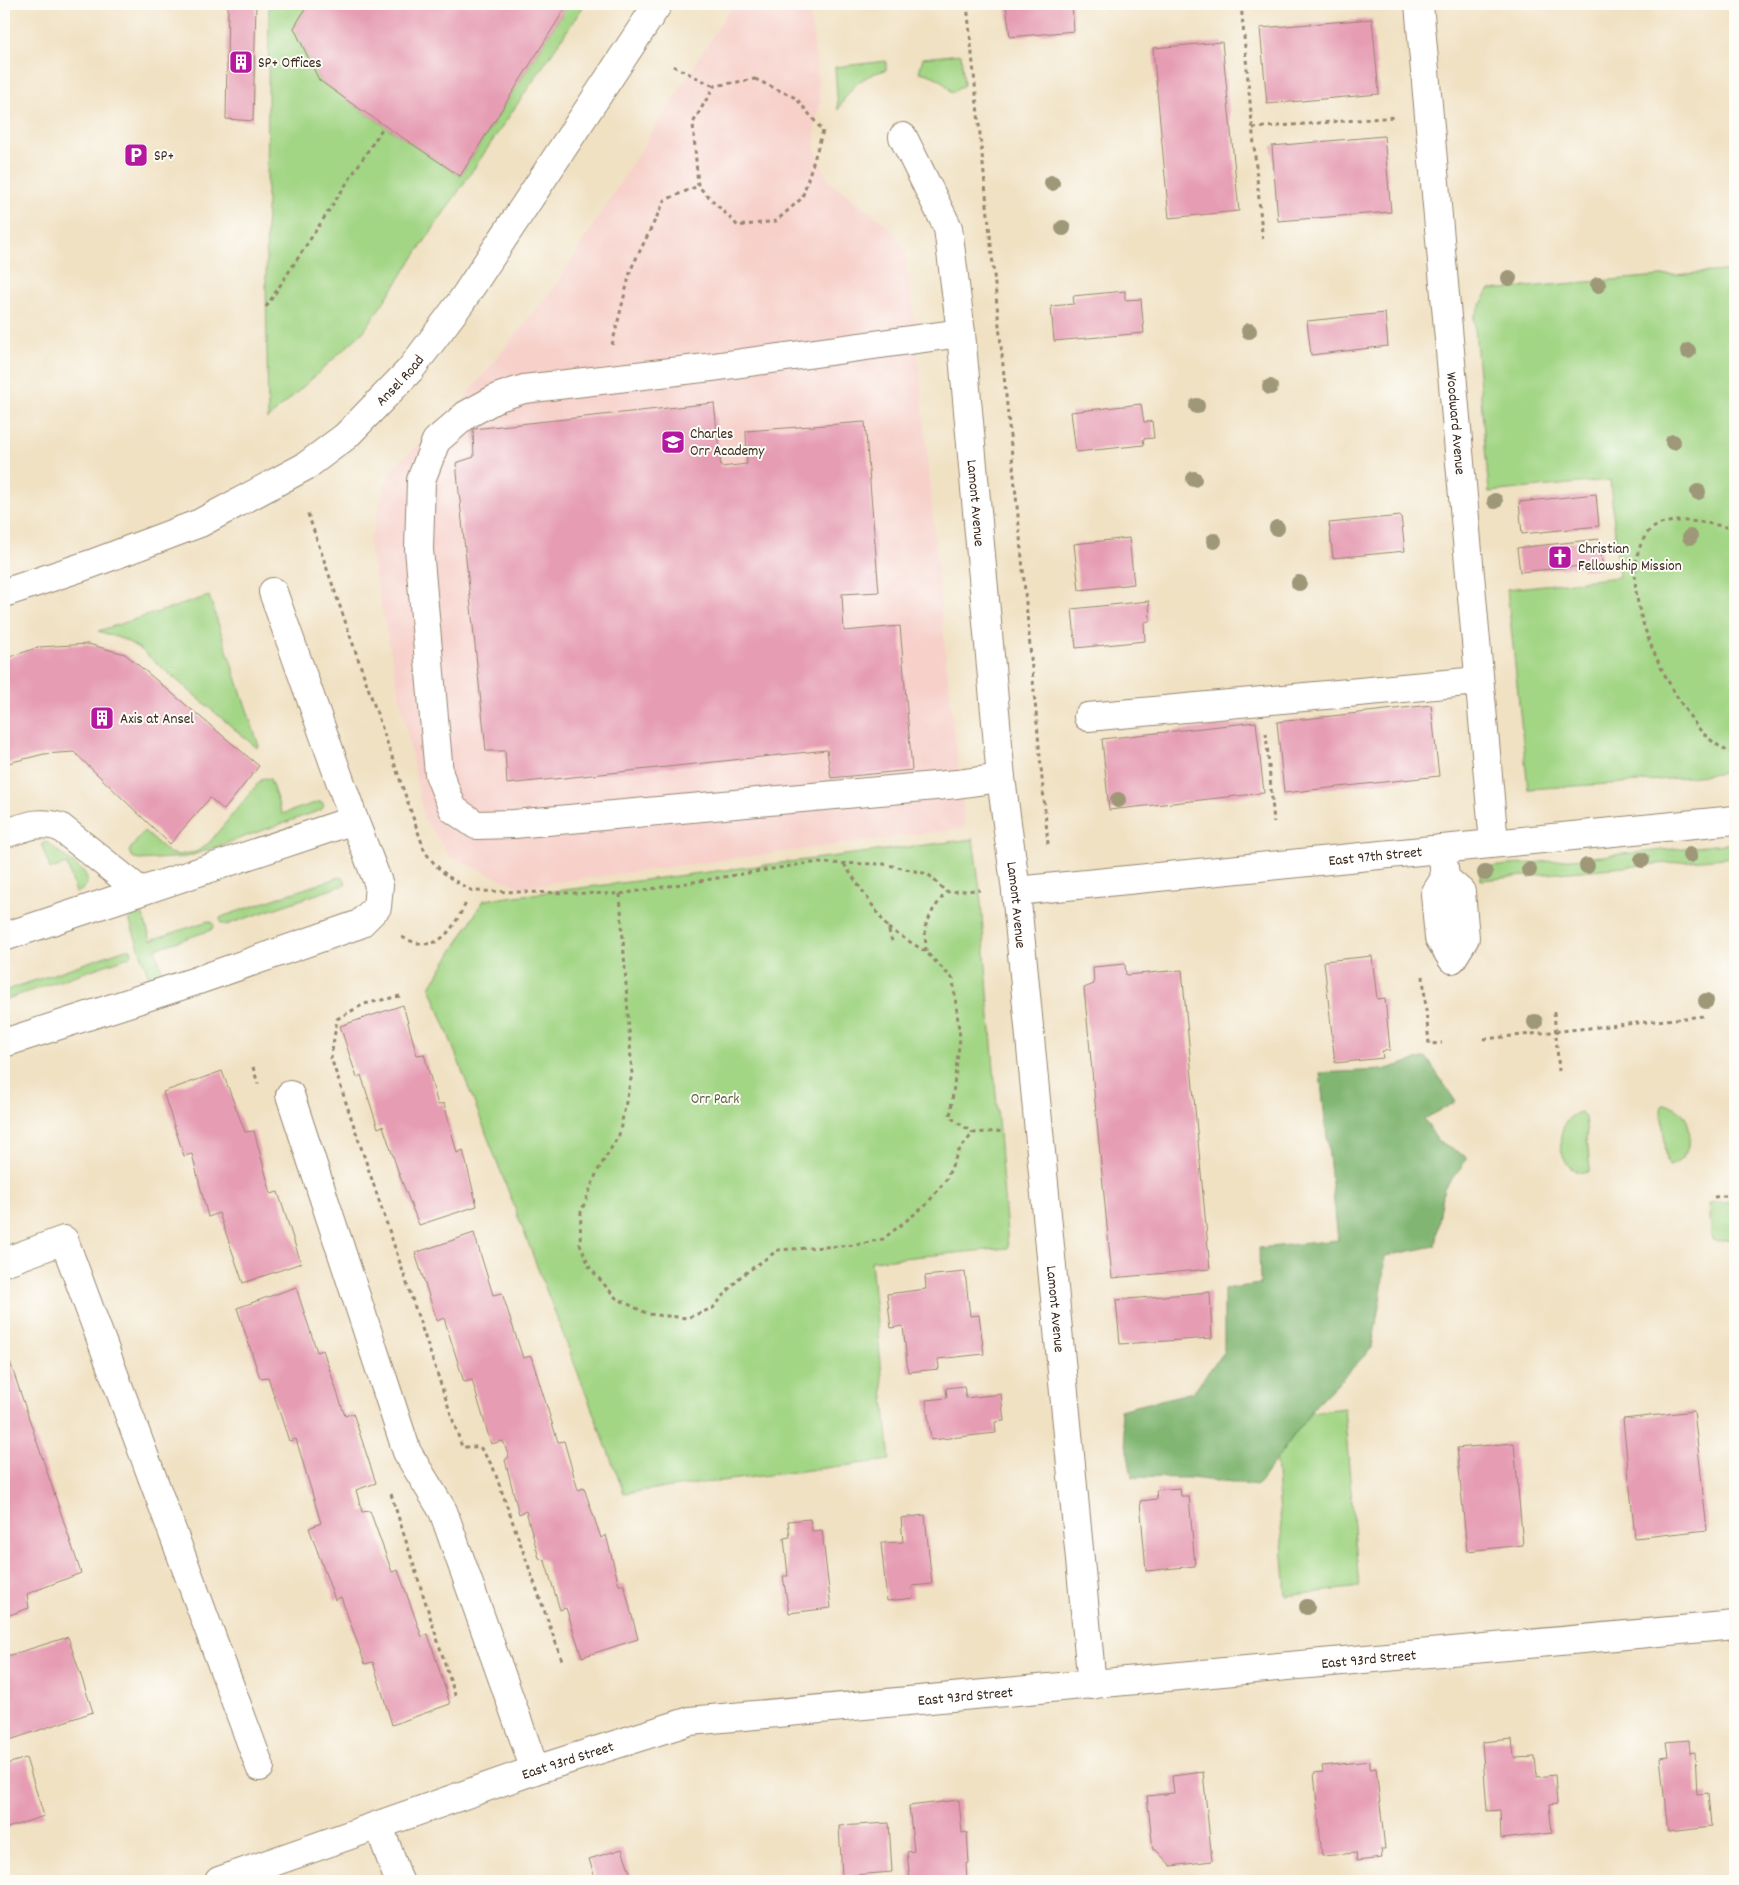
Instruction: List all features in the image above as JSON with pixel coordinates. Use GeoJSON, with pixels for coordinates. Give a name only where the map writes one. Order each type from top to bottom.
{"type":"FeatureCollection","features":[{"type":"Feature","properties":{"kind":"street","name":"Ansel Road"},"geometry":{"type":"LineString","coordinates":[[4,593],[91,564],[200,523],[306,466],[346,436],[410,370],[461,302],[658,4]]}},
{"type":"Feature","properties":{"kind":"street","name":"Woodward Avenue"},"geometry":{"type":"LineString","coordinates":[[1419,4],[1478,681],[1494,843]]}},
{"type":"Feature","properties":{"kind":"street","name":"Lamont Avenue"},"geometry":{"type":"LineString","coordinates":[[903,137],[948,228],[960,333],[1001,778],[1016,890],[1092,1685]]}},
{"type":"Feature","properties":{"kind":"street"},"geometry":{"type":"LineString","coordinates":[[960,333],[714,367],[524,389],[500,397],[466,415],[436,441],[421,480],[419,549],[439,774],[452,809],[476,825],[514,824],[957,784],[1001,778]]}},
{"type":"Feature","properties":{"kind":"street"},"geometry":{"type":"LineString","coordinates":[[4,1043],[193,982],[360,924],[377,907],[379,885],[273,592]]}},
{"type":"Feature","properties":{"kind":"street"},"geometry":{"type":"LineString","coordinates":[[1088,717],[1478,681]]}},
{"type":"Feature","properties":{"kind":"street"},"geometry":{"type":"LineString","coordinates":[[4,937],[354,820]]}},
{"type":"Feature","properties":{"kind":"street","name":"East 97th Street"},"geometry":{"type":"LineString","coordinates":[[1016,890],[1735,820]]}},
{"type":"Feature","properties":{"kind":"street"},"geometry":{"type":"LineString","coordinates":[[4,834],[46,822],[60,827],[140,891]]}},
{"type":"Feature","properties":{"kind":"street"},"geometry":{"type":"LineString","coordinates":[[1442,849],[1445,878]]}},
{"type":"Feature","properties":{"kind":"street"},"geometry":{"type":"LineString","coordinates":[[290,1096],[407,1452],[443,1511],[535,1770]]}},
{"type":"Feature","properties":{"kind":"street"},"geometry":{"type":"LineString","coordinates":[[4,1262],[64,1240],[260,1767]]}},
{"type":"Feature","properties":{"kind":"street","name":"East 93rd Street"},"geometry":{"type":"LineString","coordinates":[[219,1881],[535,1770],[690,1721],[1735,1625]]}},
{"type":"Feature","properties":{"kind":"street"},"geometry":{"type":"LineString","coordinates":[[379,1826],[399,1881]]}},
{"type":"Feature","properties":{"kind":"path"},"geometry":{"type":"LineString","coordinates":[[967,4],[1019,526],[1048,844]]}},
{"type":"Feature","properties":{"kind":"path"},"geometry":{"type":"LineString","coordinates":[[1241,4],[1263,243]]}},
{"type":"Feature","properties":{"kind":"path"},"geometry":{"type":"LineString","coordinates":[[673,66],[714,86],[755,79],[796,98],[824,131],[802,198],[776,222],[738,226],[698,186],[693,123],[714,86]]}},
{"type":"Feature","properties":{"kind":"path"},"geometry":{"type":"LineString","coordinates":[[1253,128],[1397,116]]}},
{"type":"Feature","properties":{"kind":"path"},"geometry":{"type":"LineString","coordinates":[[266,307],[384,126]]}},
{"type":"Feature","properties":{"kind":"path"},"geometry":{"type":"LineString","coordinates":[[603,380],[631,269],[652,226],[665,200],[698,186]]}},
{"type":"Feature","properties":{"kind":"path"},"geometry":{"type":"LineString","coordinates":[[1735,529],[1709,523],[1670,521],[1652,528],[1641,545],[1635,566],[1635,578],[1638,604],[1650,639],[1677,696],[1697,726],[1709,739],[1735,755]]}},
{"type":"Feature","properties":{"kind":"path"},"geometry":{"type":"LineString","coordinates":[[1266,730],[1274,822]]}},
{"type":"Feature","properties":{"kind":"path"},"geometry":{"type":"LineString","coordinates":[[844,863],[888,928],[892,941]]}},
{"type":"Feature","properties":{"kind":"path"},"geometry":{"type":"LineString","coordinates":[[926,952],[925,927],[933,910],[946,892]]}},
{"type":"Feature","properties":{"kind":"path"},"geometry":{"type":"LineString","coordinates":[[620,894],[632,1074],[619,1135],[597,1172],[581,1212],[580,1220],[580,1244],[590,1268],[616,1298],[648,1314],[687,1318],[713,1308],[740,1277],[778,1250],[856,1245],[883,1239],[926,1205],[946,1180],[958,1152],[973,1134]]}},
{"type":"Feature","properties":{"kind":"path"},"geometry":{"type":"LineString","coordinates":[[402,937],[422,944],[436,943],[452,929],[466,903]]}},
{"type":"Feature","properties":{"kind":"path"},"geometry":{"type":"LineString","coordinates":[[888,928],[926,952],[953,979],[960,1038],[950,1117],[973,1134],[1002,1131]]}},
{"type":"Feature","properties":{"kind":"path"},"geometry":{"type":"LineString","coordinates":[[400,996],[364,1004],[337,1019],[331,1058],[462,1447],[480,1447],[493,1467],[562,1660]]}},
{"type":"Feature","properties":{"kind":"path"},"geometry":{"type":"LineString","coordinates":[[1554,1012],[1559,1070]]}},
{"type":"Feature","properties":{"kind":"path"},"geometry":{"type":"LineString","coordinates":[[1484,1040],[1704,1016]]}},
{"type":"Feature","properties":{"kind":"path"},"geometry":{"type":"LineString","coordinates":[[1714,1197],[1735,1195]]}},
{"type":"Feature","properties":{"kind":"shaded area","name":"Charles Orr Academy"},"geometry":{"type":"Polygon","coordinates":[[[733,4],[810,4],[820,103],[815,126],[815,148],[828,181],[889,226],[904,247],[915,321],[947,670],[965,828],[519,887],[450,857],[424,818],[369,544],[389,472],[454,411],[555,286],[733,4]]]}},
{"type":"Feature","properties":{"kind":"green space"},"geometry":{"type":"Polygon","coordinates":[[[269,4],[308,4],[294,28],[319,80],[460,176],[568,4],[585,4],[364,331],[268,419],[266,282],[269,4]]]}},
{"type":"Feature","properties":{"kind":"green space"},"geometry":{"type":"Polygon","coordinates":[[[961,54],[964,85],[952,93],[938,79],[919,72],[923,58],[961,54]]]}},
{"type":"Feature","properties":{"kind":"green space"},"geometry":{"type":"Polygon","coordinates":[[[886,61],[886,70],[877,72],[857,84],[847,95],[838,110],[835,67],[886,61]]]}},
{"type":"Feature","properties":{"kind":"green space"},"geometry":{"type":"Polygon","coordinates":[[[1735,270],[1735,772],[1639,782],[1528,789],[1507,589],[1619,577],[1610,480],[1489,492],[1474,317],[1489,290],[1735,270]]]}},
{"type":"Feature","properties":{"kind":"green space"},"geometry":{"type":"Polygon","coordinates":[[[209,596],[259,746],[257,748],[140,649],[125,640],[98,631],[209,596]]]}},
{"type":"Feature","properties":{"kind":"green space"},"geometry":{"type":"Polygon","coordinates":[[[265,778],[270,779],[282,814],[318,802],[322,802],[324,806],[321,810],[187,857],[139,860],[131,856],[129,851],[144,831],[169,853],[178,855],[196,852],[209,843],[260,781],[265,778]]]}},
{"type":"Feature","properties":{"kind":"green space","name":"Orr Park"},"geometry":{"type":"Polygon","coordinates":[[[973,839],[980,890],[1008,1248],[871,1261],[890,1460],[624,1493],[430,987],[484,900],[973,839]]]}},
{"type":"Feature","properties":{"kind":"green space"},"geometry":{"type":"Polygon","coordinates":[[[44,842],[48,843],[84,872],[87,882],[82,889],[76,893],[67,864],[50,869],[42,846],[44,842]]]}},
{"type":"Feature","properties":{"kind":"green space"},"geometry":{"type":"Polygon","coordinates":[[[1735,843],[1735,857],[1481,880],[1479,868],[1735,843]]]}},
{"type":"Feature","properties":{"kind":"green space"},"geometry":{"type":"Polygon","coordinates":[[[339,877],[343,878],[346,882],[344,885],[226,925],[221,923],[220,918],[224,916],[339,877]]]}},
{"type":"Feature","properties":{"kind":"green space"},"geometry":{"type":"Polygon","coordinates":[[[135,913],[142,913],[151,940],[208,921],[212,922],[214,926],[211,930],[155,949],[163,975],[159,980],[150,980],[129,919],[135,913]]]}},
{"type":"Feature","properties":{"kind":"green space"},"geometry":{"type":"Polygon","coordinates":[[[126,949],[131,949],[132,954],[129,957],[4,1000],[4,991],[126,949]]]}},
{"type":"Feature","properties":{"kind":"green space"},"geometry":{"type":"Polygon","coordinates":[[[1426,1057],[1456,1102],[1424,1119],[1437,1140],[1468,1158],[1444,1189],[1435,1246],[1385,1256],[1382,1288],[1372,1348],[1315,1406],[1257,1486],[1191,1478],[1132,1477],[1120,1410],[1193,1392],[1224,1351],[1224,1289],[1260,1284],[1259,1248],[1338,1240],[1320,1073],[1383,1070],[1426,1057]]]}},
{"type":"Feature","properties":{"kind":"green space"},"geometry":{"type":"Polygon","coordinates":[[[1662,1105],[1673,1106],[1681,1112],[1687,1121],[1690,1131],[1686,1153],[1679,1161],[1669,1166],[1661,1110],[1662,1105]]]}},
{"type":"Feature","properties":{"kind":"green space"},"geometry":{"type":"Polygon","coordinates":[[[1581,1112],[1585,1116],[1590,1169],[1588,1172],[1577,1171],[1569,1166],[1561,1146],[1561,1135],[1565,1125],[1571,1117],[1581,1112]]]}},
{"type":"Feature","properties":{"kind":"green space"},"geometry":{"type":"Polygon","coordinates":[[[1735,1201],[1735,1238],[1712,1240],[1709,1203],[1735,1201]]]}},
{"type":"Feature","properties":{"kind":"green space"},"geometry":{"type":"Polygon","coordinates":[[[1344,1408],[1359,1587],[1286,1596],[1276,1460],[1311,1412],[1344,1408]]]}},
{"type":"Feature","properties":{"kind":"building","name":"SP+ Offices"},"geometry":{"type":"Polygon","coordinates":[[[228,4],[256,4],[253,121],[226,119],[228,4]]]}},
{"type":"Feature","properties":{"kind":"building"},"geometry":{"type":"Polygon","coordinates":[[[308,4],[568,4],[460,176],[319,80],[294,28],[308,4]]]}},
{"type":"Feature","properties":{"kind":"building"},"geometry":{"type":"Polygon","coordinates":[[[1006,4],[1072,4],[1074,31],[1010,37],[1006,4]]]}},
{"type":"Feature","properties":{"kind":"building"},"geometry":{"type":"Polygon","coordinates":[[[1372,19],[1379,94],[1267,104],[1260,28],[1372,19]]]}},
{"type":"Feature","properties":{"kind":"building"},"geometry":{"type":"Polygon","coordinates":[[[1222,42],[1239,211],[1169,218],[1153,48],[1222,42]]]}},
{"type":"Feature","properties":{"kind":"building"},"geometry":{"type":"Polygon","coordinates":[[[1384,136],[1391,212],[1278,221],[1272,146],[1384,136]]]}},
{"type":"Feature","properties":{"kind":"building"},"geometry":{"type":"Polygon","coordinates":[[[1125,291],[1125,300],[1141,299],[1144,333],[1054,341],[1051,306],[1074,304],[1073,296],[1125,291]]]}},
{"type":"Feature","properties":{"kind":"building"},"geometry":{"type":"Polygon","coordinates":[[[1385,313],[1388,346],[1311,355],[1307,321],[1385,313]]]}},
{"type":"Feature","properties":{"kind":"building"},"geometry":{"type":"Polygon","coordinates":[[[714,403],[721,467],[747,464],[746,431],[865,422],[879,592],[842,594],[844,631],[900,626],[912,770],[831,778],[827,750],[507,784],[505,751],[486,751],[456,463],[474,457],[473,429],[714,403]]]}},
{"type":"Feature","properties":{"kind":"building"},"geometry":{"type":"Polygon","coordinates":[[[1141,404],[1144,422],[1152,421],[1154,438],[1143,439],[1144,445],[1076,452],[1071,412],[1141,404]]]}},
{"type":"Feature","properties":{"kind":"building"},"geometry":{"type":"Polygon","coordinates":[[[1596,494],[1599,526],[1522,534],[1519,502],[1596,494]]]}},
{"type":"Feature","properties":{"kind":"building"},"geometry":{"type":"Polygon","coordinates":[[[1401,516],[1405,551],[1333,558],[1329,523],[1401,516]]]}},
{"type":"Feature","properties":{"kind":"building"},"geometry":{"type":"Polygon","coordinates":[[[1129,538],[1134,584],[1079,590],[1074,544],[1129,538]]]}},
{"type":"Feature","properties":{"kind":"building","name":"Christian Fellowship Mission"},"geometry":{"type":"Polygon","coordinates":[[[1599,539],[1603,568],[1582,570],[1582,566],[1520,572],[1517,548],[1599,539]]]}},
{"type":"Feature","properties":{"kind":"building"},"geometry":{"type":"Polygon","coordinates":[[[1149,601],[1150,621],[1144,622],[1145,641],[1076,648],[1072,609],[1149,601]]]}},
{"type":"Feature","properties":{"kind":"building","name":"Axis at Ansel"},"geometry":{"type":"Polygon","coordinates":[[[88,644],[125,654],[259,766],[224,810],[210,798],[170,844],[74,752],[44,754],[4,764],[4,659],[39,647],[88,644]]]}},
{"type":"Feature","properties":{"kind":"building"},"geometry":{"type":"Polygon","coordinates":[[[1431,705],[1439,776],[1284,793],[1277,722],[1431,705]]]}},
{"type":"Feature","properties":{"kind":"building"},"geometry":{"type":"Polygon","coordinates":[[[1256,722],[1264,793],[1109,810],[1102,739],[1256,722]]]}},
{"type":"Feature","properties":{"kind":"building"},"geometry":{"type":"Polygon","coordinates":[[[1372,956],[1377,999],[1385,998],[1390,1050],[1382,1051],[1383,1058],[1335,1063],[1324,961],[1372,956]]]}},
{"type":"Feature","properties":{"kind":"building"},"geometry":{"type":"Polygon","coordinates":[[[1125,964],[1126,975],[1182,970],[1210,1269],[1112,1278],[1084,988],[1094,984],[1093,967],[1125,964]]]}},
{"type":"Feature","properties":{"kind":"building"},"geometry":{"type":"Polygon","coordinates":[[[403,1005],[417,1055],[424,1054],[438,1105],[444,1103],[457,1153],[463,1150],[477,1206],[419,1225],[383,1126],[378,1128],[361,1075],[357,1078],[340,1026],[403,1005]]]}},
{"type":"Feature","properties":{"kind":"building"},"geometry":{"type":"Polygon","coordinates":[[[222,1071],[245,1132],[254,1131],[271,1194],[278,1192],[301,1263],[243,1283],[219,1213],[208,1217],[192,1154],[184,1156],[163,1092],[222,1071]]]}},
{"type":"Feature","properties":{"kind":"building"},"geometry":{"type":"Polygon","coordinates":[[[474,1233],[493,1295],[502,1293],[523,1358],[531,1356],[558,1442],[564,1441],[578,1490],[584,1488],[601,1538],[606,1535],[619,1585],[624,1585],[638,1639],[582,1657],[566,1608],[560,1610],[545,1561],[539,1558],[526,1511],[519,1514],[505,1460],[509,1457],[503,1441],[491,1444],[472,1380],[464,1382],[444,1318],[437,1321],[415,1253],[474,1233]]]}},
{"type":"Feature","properties":{"kind":"building"},"geometry":{"type":"Polygon","coordinates":[[[965,1272],[970,1316],[979,1315],[984,1354],[938,1359],[939,1369],[908,1372],[903,1326],[891,1328],[887,1294],[926,1289],[925,1276],[965,1272]]]}},
{"type":"Feature","properties":{"kind":"building"},"geometry":{"type":"Polygon","coordinates":[[[296,1287],[317,1352],[323,1350],[345,1416],[353,1413],[376,1483],[356,1490],[362,1512],[370,1511],[392,1572],[398,1570],[422,1637],[428,1634],[450,1704],[392,1725],[373,1662],[365,1664],[341,1597],[335,1600],[309,1528],[321,1523],[296,1439],[289,1441],[268,1377],[260,1378],[237,1308],[296,1287]]]}},
{"type":"Feature","properties":{"kind":"building"},"geometry":{"type":"Polygon","coordinates":[[[1210,1292],[1212,1338],[1120,1344],[1116,1300],[1210,1292]]]}},
{"type":"Feature","properties":{"kind":"building"},"geometry":{"type":"Polygon","coordinates":[[[4,1344],[81,1573],[27,1594],[29,1608],[4,1617],[4,1344]]]}},
{"type":"Feature","properties":{"kind":"building"},"geometry":{"type":"Polygon","coordinates":[[[964,1386],[966,1398],[1001,1394],[1004,1421],[995,1422],[996,1433],[931,1440],[926,1400],[947,1398],[946,1388],[964,1386]]]}},
{"type":"Feature","properties":{"kind":"building"},"geometry":{"type":"Polygon","coordinates":[[[1694,1411],[1707,1530],[1635,1538],[1623,1419],[1694,1411]]]}},
{"type":"Feature","properties":{"kind":"building"},"geometry":{"type":"Polygon","coordinates":[[[1514,1443],[1523,1545],[1467,1551],[1457,1448],[1514,1443]]]}},
{"type":"Feature","properties":{"kind":"building"},"geometry":{"type":"Polygon","coordinates":[[[1180,1488],[1181,1496],[1189,1496],[1195,1566],[1146,1571],[1140,1501],[1157,1499],[1156,1490],[1180,1488]]]}},
{"type":"Feature","properties":{"kind":"building"},"geometry":{"type":"Polygon","coordinates":[[[925,1515],[932,1584],[912,1586],[913,1598],[887,1601],[881,1543],[903,1542],[901,1518],[925,1515]]]}},
{"type":"Feature","properties":{"kind":"building"},"geometry":{"type":"Polygon","coordinates":[[[810,1519],[812,1531],[822,1530],[831,1608],[789,1613],[783,1576],[788,1576],[784,1538],[790,1537],[788,1521],[810,1519]]]}},
{"type":"Feature","properties":{"kind":"building"},"geometry":{"type":"Polygon","coordinates":[[[68,1637],[93,1712],[4,1742],[4,1657],[68,1637]]]}},
{"type":"Feature","properties":{"kind":"building"},"geometry":{"type":"Polygon","coordinates":[[[1512,1739],[1514,1758],[1535,1757],[1537,1777],[1555,1775],[1557,1804],[1549,1805],[1552,1833],[1501,1839],[1500,1810],[1487,1811],[1482,1742],[1512,1739]]]}},
{"type":"Feature","properties":{"kind":"building"},"geometry":{"type":"Polygon","coordinates":[[[1689,1740],[1690,1753],[1695,1752],[1697,1794],[1708,1793],[1711,1827],[1668,1832],[1660,1757],[1668,1756],[1666,1742],[1689,1740]]]}},
{"type":"Feature","properties":{"kind":"building"},"geometry":{"type":"Polygon","coordinates":[[[26,1758],[44,1816],[4,1829],[4,1765],[26,1758]]]}},
{"type":"Feature","properties":{"kind":"building"},"geometry":{"type":"Polygon","coordinates":[[[1370,1761],[1370,1769],[1376,1768],[1385,1849],[1381,1849],[1382,1858],[1357,1861],[1356,1853],[1322,1856],[1314,1773],[1323,1772],[1322,1766],[1370,1761]]]}},
{"type":"Feature","properties":{"kind":"building"},"geometry":{"type":"Polygon","coordinates":[[[1203,1772],[1212,1861],[1171,1866],[1156,1850],[1153,1850],[1147,1796],[1174,1793],[1172,1776],[1203,1772]]]}},
{"type":"Feature","properties":{"kind":"building"},"geometry":{"type":"Polygon","coordinates":[[[959,1800],[962,1833],[967,1832],[969,1863],[966,1864],[967,1881],[910,1881],[907,1852],[914,1851],[909,1806],[959,1800]]]}},
{"type":"Feature","properties":{"kind":"building"},"geometry":{"type":"Polygon","coordinates":[[[889,1823],[892,1872],[842,1876],[839,1826],[889,1823]]]}},
{"type":"Feature","properties":{"kind":"building"},"geometry":{"type":"Polygon","coordinates":[[[622,1849],[633,1881],[596,1881],[589,1859],[622,1849]]]}},
{"type":"Feature","properties":{"kind":"place","name":"SP+ Offices"},"geometry":{"type":"Point","coordinates":[241,62]}},
{"type":"Feature","properties":{"kind":"place","name":"SP+"},"geometry":{"type":"Point","coordinates":[136,155]}},
{"type":"Feature","properties":{"kind":"place","name":"Charles Orr Academy"},"geometry":{"type":"Point","coordinates":[673,442]}},
{"type":"Feature","properties":{"kind":"place","name":"Christian Fellowship Mission"},"geometry":{"type":"Point","coordinates":[1560,557]}},
{"type":"Feature","properties":{"kind":"place","name":"Axis at Ansel"},"geometry":{"type":"Point","coordinates":[102,718]}}]}
